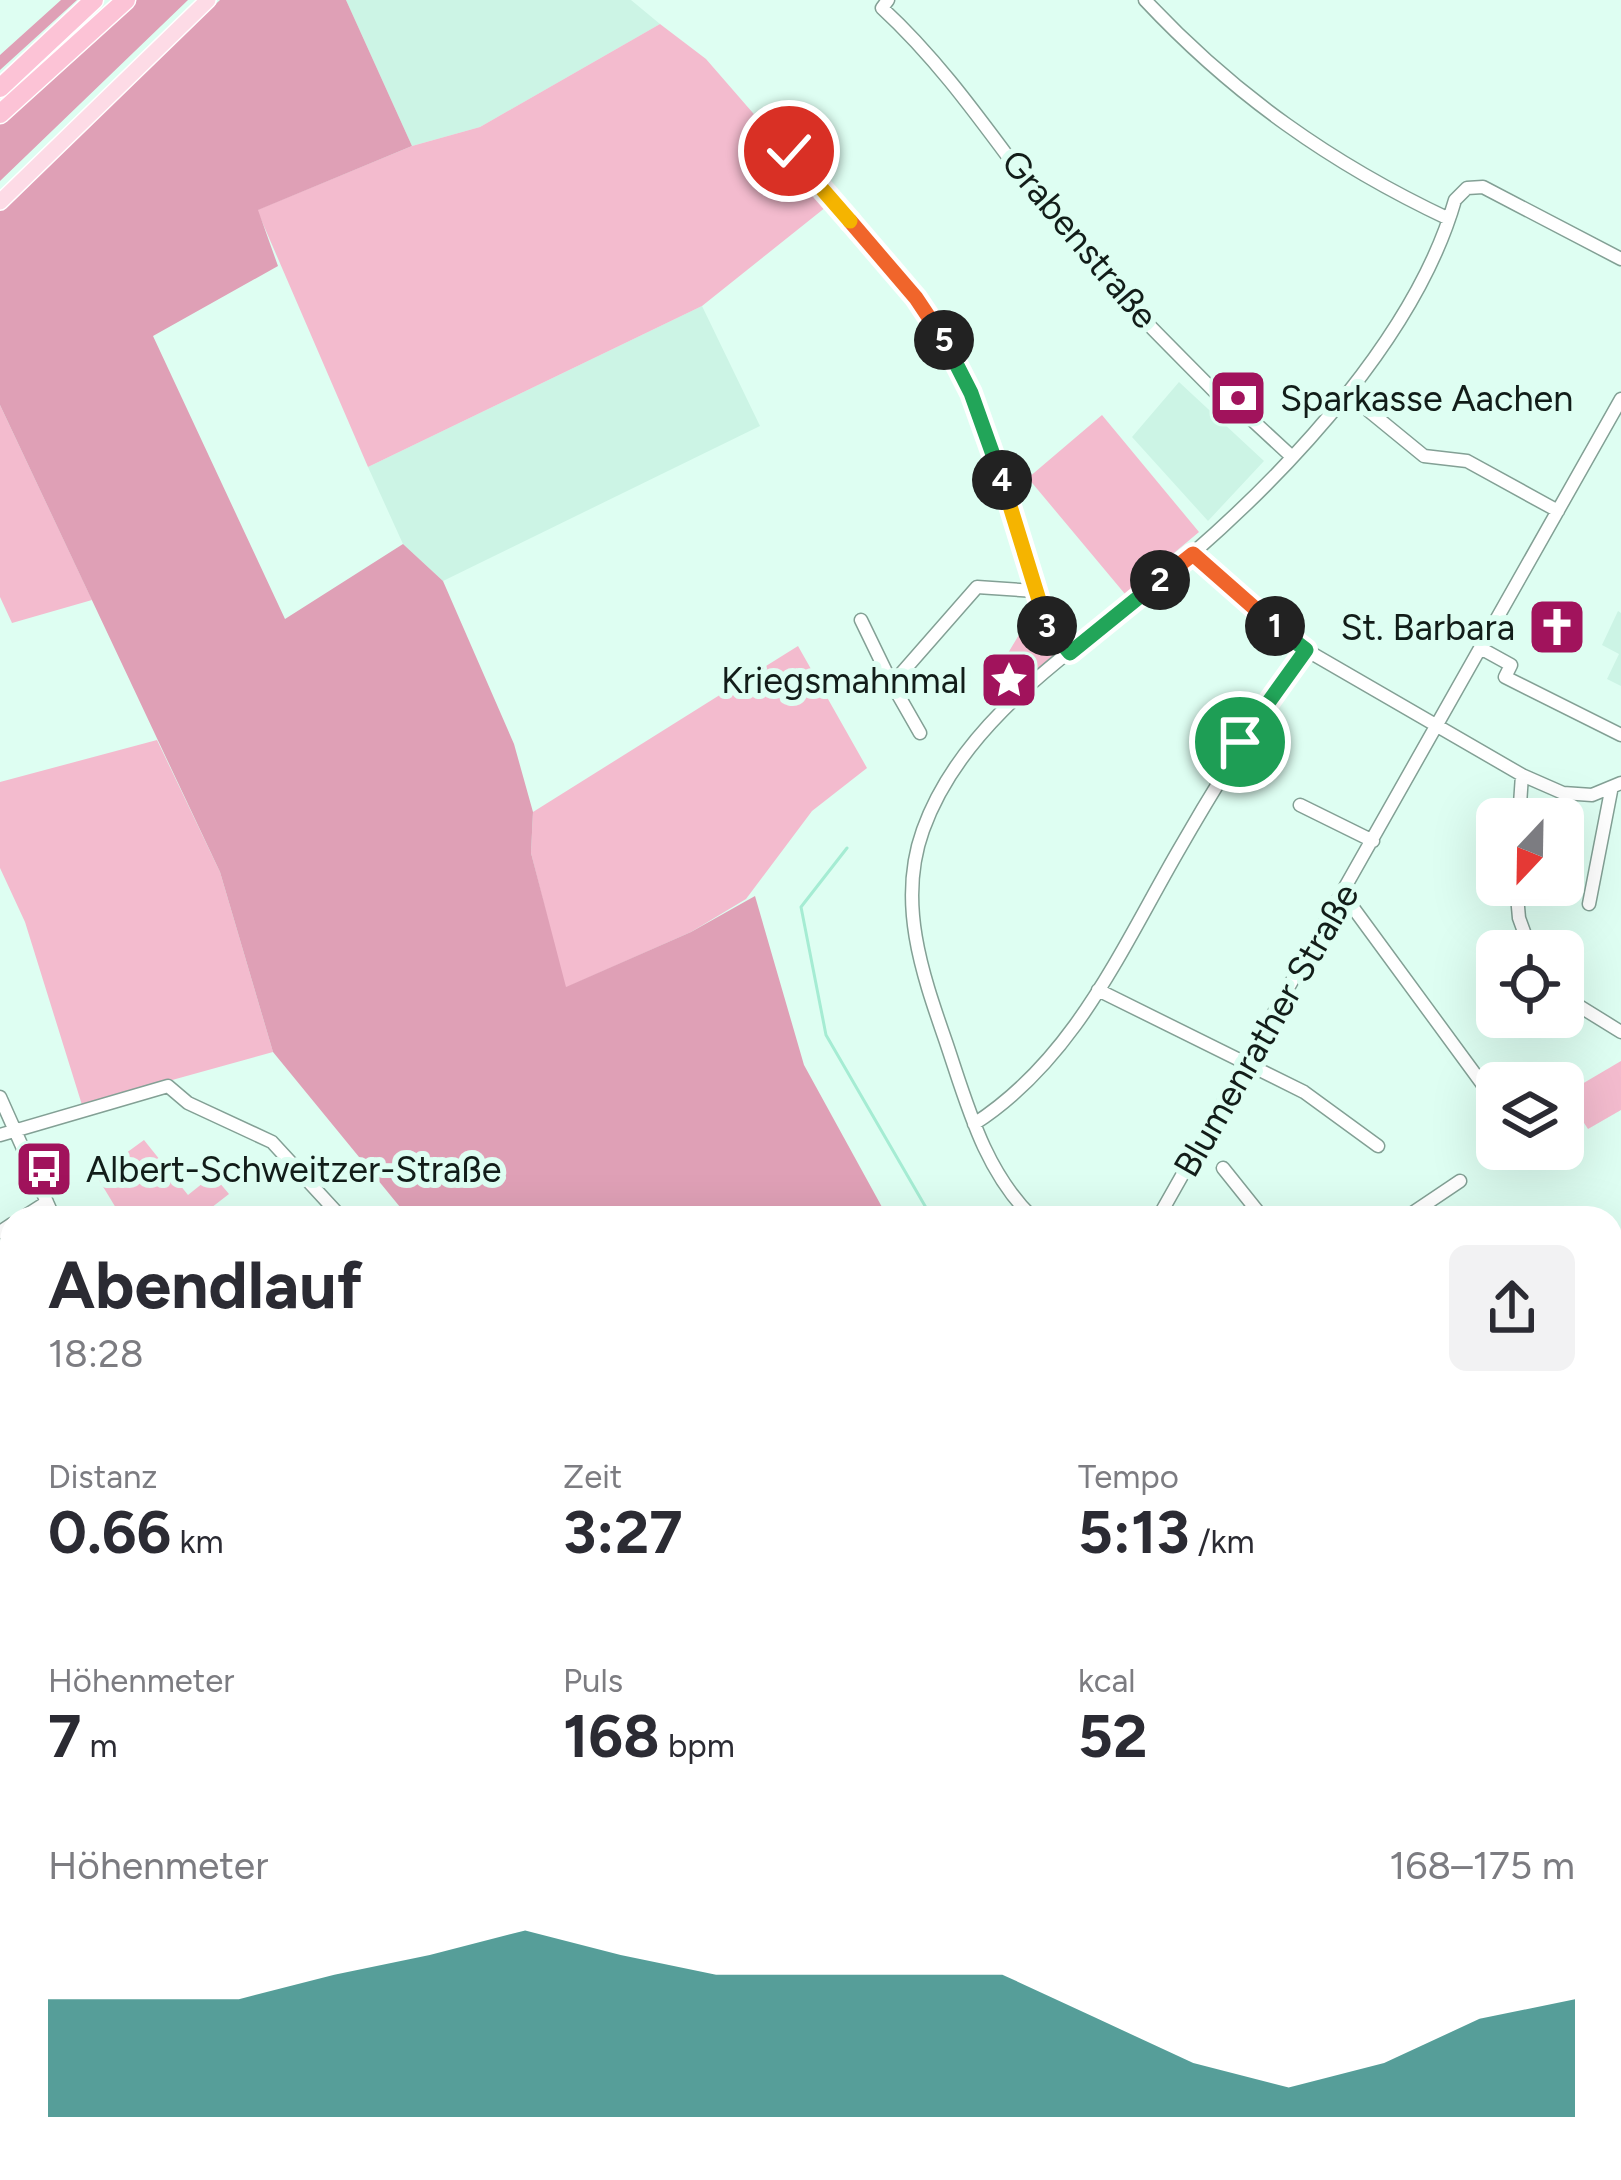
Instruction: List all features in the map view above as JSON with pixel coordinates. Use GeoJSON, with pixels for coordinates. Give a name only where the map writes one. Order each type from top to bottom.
{"type":"FeatureCollection","features":[{"type":"Feature","properties":{"kind":"highway"},"geometry":{"type":"LineString","coordinates":[[0,88],[94,0]]}},
{"type":"Feature","properties":{"kind":"highway"},"geometry":{"type":"LineString","coordinates":[[0,114],[126,0]]}},
{"type":"Feature","properties":{"kind":"main road"},"geometry":{"type":"LineString","coordinates":[[0,202],[208,0]]}},
{"type":"Feature","properties":{"kind":"street"},"geometry":{"type":"LineString","coordinates":[[1145,0],[1259,109],[1335,160],[1449,219]]}},
{"type":"Feature","properties":{"kind":"street","name":"Grabenstraße"},"geometry":{"type":"LineString","coordinates":[[885,4],[974,106],[1041,202],[1115,290],[1215,392],[1223,394],[1291,456]]}},
{"type":"Feature","properties":{"kind":"street"},"geometry":{"type":"LineString","coordinates":[[784,156],[789,151],[936,325],[971,393],[1047,628],[1070,653]]}},
{"type":"Feature","properties":{"kind":"street"},"geometry":{"type":"LineString","coordinates":[[1021,1206],[1007,1193],[974,1124],[920,966],[912,923],[922,832],[944,784],[975,742],[1070,653],[1193,554],[1347,393],[1403,310],[1455,200],[1467,188],[1483,187],[1621,259]]}},
{"type":"Feature","properties":{"kind":"street"},"geometry":{"type":"LineString","coordinates":[[1347,393],[1430,460],[1467,461],[1558,511]]}},
{"type":"Feature","properties":{"kind":"street","name":"Blumenrather Straße"},"geometry":{"type":"LineString","coordinates":[[1165,1206],[1621,399]]}},
{"type":"Feature","properties":{"kind":"street"},"geometry":{"type":"LineString","coordinates":[[1193,554],[1306,650],[1437,730],[1563,793],[1616,787],[1589,904]]}},
{"type":"Feature","properties":{"kind":"street"},"geometry":{"type":"LineString","coordinates":[[892,684],[977,587],[1035,591]]}},
{"type":"Feature","properties":{"kind":"street"},"geometry":{"type":"LineString","coordinates":[[861,620],[920,733]]}},
{"type":"Feature","properties":{"kind":"street"},"geometry":{"type":"LineString","coordinates":[[974,1124],[1004,1105],[1056,1055],[1098,991],[1240,742],[1306,650]]}},
{"type":"Feature","properties":{"kind":"street"},"geometry":{"type":"LineString","coordinates":[[1482,650],[1511,665],[1505,677],[1621,735]]}},
{"type":"Feature","properties":{"kind":"street"},"geometry":{"type":"LineString","coordinates":[[1520,798],[1522,775]]}},
{"type":"Feature","properties":{"kind":"street","name":"Blumenrather Straße"},"geometry":{"type":"LineString","coordinates":[[1300,805],[1373,841]]}},
{"type":"Feature","properties":{"kind":"street"},"geometry":{"type":"LineString","coordinates":[[1343,894],[1476,1074]]}},
{"type":"Feature","properties":{"kind":"street"},"geometry":{"type":"LineString","coordinates":[[1098,991],[1336,1111],[1378,1146]]}},
{"type":"Feature","properties":{"kind":"street"},"geometry":{"type":"LineString","coordinates":[[1584,1009],[1621,1032]]}},
{"type":"Feature","properties":{"kind":"street"},"geometry":{"type":"LineString","coordinates":[[0,1135],[168,1086],[188,1102],[272,1142],[331,1206]]}},
{"type":"Feature","properties":{"kind":"street"},"geometry":{"type":"LineString","coordinates":[[0,1097],[48,1206]]}},
{"type":"Feature","properties":{"kind":"street"},"geometry":{"type":"LineString","coordinates":[[1223,1168],[1253,1206]]}},
{"type":"Feature","properties":{"kind":"street"},"geometry":{"type":"LineString","coordinates":[[1423,1206],[1460,1181]]}},
{"type":"Feature","properties":{"kind":"street"},"geometry":{"type":"LineString","coordinates":[[40,1206],[46,1202]]}},
{"type":"Feature","properties":{"kind":"shaded area"},"geometry":{"type":"Polygon","coordinates":[[[61,0],[77,0],[0,70],[0,55],[61,0]]]}},
{"type":"Feature","properties":{"kind":"shaded area"},"geometry":{"type":"Polygon","coordinates":[[[131,0],[188,0],[0,181],[0,121],[131,0]]]}},
{"type":"Feature","properties":{"kind":"shaded area"},"geometry":{"type":"Polygon","coordinates":[[[220,0],[346,0],[412,146],[258,210],[278,266],[153,336],[285,619],[403,544],[443,581],[514,744],[533,812],[531,853],[566,987],[691,932],[755,896],[804,1065],[881,1206],[399,1206],[273,1052],[220,872],[0,405],[0,209],[220,0]]]}},
{"type":"Feature","properties":{"kind":"shaded area"},"geometry":{"type":"Polygon","coordinates":[[[346,0],[631,0],[660,24],[480,127],[412,146],[346,0]]]}},
{"type":"Feature","properties":{"kind":"shaded area"},"geometry":{"type":"Polygon","coordinates":[[[660,24],[706,59],[831,203],[702,306],[368,467],[257,210],[412,146],[480,127],[660,24]]]}},
{"type":"Feature","properties":{"kind":"shaded area"},"geometry":{"type":"Polygon","coordinates":[[[702,306],[760,426],[443,581],[403,544],[368,467],[702,306]]]}},
{"type":"Feature","properties":{"kind":"shaded area"},"geometry":{"type":"Polygon","coordinates":[[[1179,382],[1264,461],[1208,521],[1132,437],[1179,382]]]}},
{"type":"Feature","properties":{"kind":"shaded area"},"geometry":{"type":"Polygon","coordinates":[[[0,405],[92,600],[12,623],[0,597],[0,405]]]}},
{"type":"Feature","properties":{"kind":"shaded area"},"geometry":{"type":"Polygon","coordinates":[[[1102,415],[1199,532],[1125,594],[1028,478],[1102,415]]]}},
{"type":"Feature","properties":{"kind":"shaded area"},"geometry":{"type":"Polygon","coordinates":[[[1034,610],[1057,653],[1027,679],[1005,658],[1034,610]]]}},
{"type":"Feature","properties":{"kind":"shaded area"},"geometry":{"type":"Polygon","coordinates":[[[1618,611],[1621,686],[1607,679],[1619,654],[1602,645],[1618,611]]]}},
{"type":"Feature","properties":{"kind":"shaded area"},"geometry":{"type":"Polygon","coordinates":[[[798,646],[867,768],[812,811],[746,899],[691,932],[565,988],[531,853],[533,812],[798,646]]]}},
{"type":"Feature","properties":{"kind":"shaded area"},"geometry":{"type":"Polygon","coordinates":[[[157,740],[220,872],[273,1052],[82,1105],[25,922],[0,868],[0,782],[157,740]]]}},
{"type":"Feature","properties":{"kind":"shaded area"},"geometry":{"type":"Polygon","coordinates":[[[1621,1061],[1621,1110],[1588,1129],[1584,1123],[1584,1083],[1621,1061]]]}},
{"type":"Feature","properties":{"kind":"shaded area"},"geometry":{"type":"Polygon","coordinates":[[[144,1140],[188,1195],[213,1175],[229,1194],[214,1206],[115,1206],[96,1175],[144,1140]]]}},
{"type":"Feature","properties":{"kind":"waterway"},"geometry":{"type":"LineString","coordinates":[[847,848],[801,907],[826,1035],[925,1206]]}},
{"type":"Feature","properties":{"kind":"place","name":"Sparkasse Aachen"},"geometry":{"type":"Point","coordinates":[1238,398]}},
{"type":"Feature","properties":{"kind":"place","name":"St. Barbara"},"geometry":{"type":"Point","coordinates":[1557,627]}},
{"type":"Feature","properties":{"kind":"place","name":"Kriegsmahnmal"},"geometry":{"type":"Point","coordinates":[1009,680]}},
{"type":"Feature","properties":{"kind":"place","name":"Albert-Schweitzer-Straße"},"geometry":{"type":"Point","coordinates":[44,1169]}},
{"type":"Feature","properties":{"kind":"route"},"geometry":{"type":"LineString","coordinates":[[789,151],[936,325],[971,393],[1047,628],[1070,653],[1193,554],[1252,609],[1306,650],[1240,742]]}}]}
